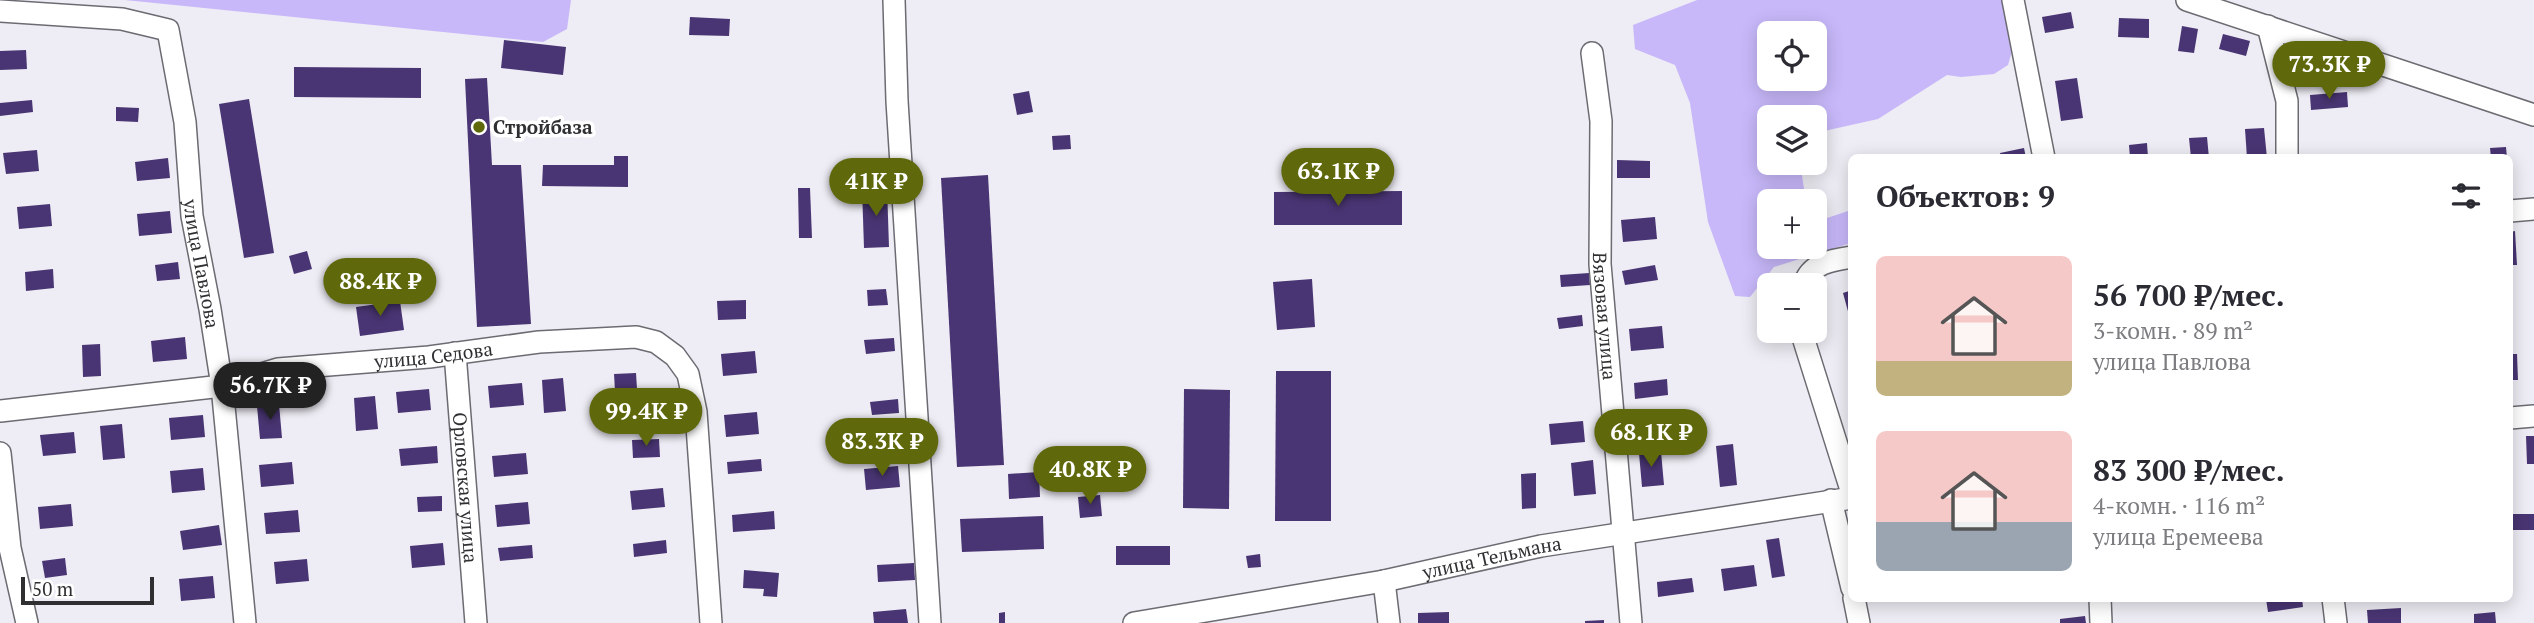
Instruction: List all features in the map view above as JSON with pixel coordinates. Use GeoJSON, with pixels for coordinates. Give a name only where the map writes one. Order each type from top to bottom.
{"type":"FeatureCollection","features":[{"type":"Feature","properties":{"kind":"street"},"geometry":{"type":"LineString","coordinates":[[894,0],[897,101],[930,623]]}},
{"type":"Feature","properties":{"kind":"street"},"geometry":{"type":"LineString","coordinates":[[2013,0],[2043,154]]}},
{"type":"Feature","properties":{"kind":"street"},"geometry":{"type":"LineString","coordinates":[[2187,0],[2534,115]]}},
{"type":"Feature","properties":{"kind":"street","name":"улица Павлова"},"geometry":{"type":"LineString","coordinates":[[0,11],[122,19],[168,30],[185,122],[192,216],[222,386],[245,623]]}},
{"type":"Feature","properties":{"kind":"street"},"geometry":{"type":"LineString","coordinates":[[2268,26],[2287,101],[2287,154]]}},
{"type":"Feature","properties":{"kind":"street","name":"Вязовая улица"},"geometry":{"type":"LineString","coordinates":[[1592,53],[1601,121],[1600,264],[1630,623]]}},
{"type":"Feature","properties":{"kind":"street"},"geometry":{"type":"LineString","coordinates":[[2513,211],[2534,209]]}},
{"type":"Feature","properties":{"kind":"street"},"geometry":{"type":"LineString","coordinates":[[1811,273],[1822,262],[1848,258]]}},
{"type":"Feature","properties":{"kind":"street","name":"улица Седова"},"geometry":{"type":"LineString","coordinates":[[0,411],[222,386],[278,369],[455,353],[539,342],[636,337],[656,342],[675,356],[688,374],[696,412],[710,623]]}},
{"type":"Feature","properties":{"kind":"street"},"geometry":{"type":"LineString","coordinates":[[1805,343],[1848,480]]}},
{"type":"Feature","properties":{"kind":"street","name":"Орловская улица"},"geometry":{"type":"LineString","coordinates":[[455,353],[476,623]]}},
{"type":"Feature","properties":{"kind":"street"},"geometry":{"type":"LineString","coordinates":[[2513,418],[2534,415]]}},
{"type":"Feature","properties":{"kind":"street"},"geometry":{"type":"LineString","coordinates":[[0,453],[10,548],[27,623]]}},
{"type":"Feature","properties":{"kind":"street"},"geometry":{"type":"LineString","coordinates":[[1841,499],[1848,556]]}},
{"type":"Feature","properties":{"kind":"street","name":"улица Тельмана"},"geometry":{"type":"LineString","coordinates":[[1134,623],[1164,621],[1384,581],[1541,546],[1841,499]]}},
{"type":"Feature","properties":{"kind":"street"},"geometry":{"type":"LineString","coordinates":[[1384,581],[1389,623]]}},
{"type":"Feature","properties":{"kind":"street"},"geometry":{"type":"LineString","coordinates":[[1855,602],[1860,623]]}},
{"type":"Feature","properties":{"kind":"street"},"geometry":{"type":"LineString","coordinates":[[2100,602],[2101,623]]}},
{"type":"Feature","properties":{"kind":"street"},"geometry":{"type":"LineString","coordinates":[[2333,602],[2336,623]]}},
{"type":"Feature","properties":{"kind":"shaded area"},"geometry":{"type":"Polygon","coordinates":[[[125,0],[571,0],[567,29],[543,42],[125,0]]]}},
{"type":"Feature","properties":{"kind":"shaded area"},"geometry":{"type":"Polygon","coordinates":[[[1697,0],[2005,0],[2013,48],[2008,65],[1994,74],[1961,77],[1947,75],[1878,119],[1827,130],[1827,105],[1757,105],[1757,175],[1802,175],[1804,189],[1757,189],[1757,259],[1800,259],[1774,267],[1769,273],[1757,273],[1757,288],[1750,297],[1735,296],[1708,222],[1690,103],[1675,65],[1635,49],[1633,25],[1697,0]]]}},
{"type":"Feature","properties":{"kind":"shaded area"},"geometry":{"type":"Polygon","coordinates":[[[1848,211],[1848,244],[1827,250],[1827,218],[1848,211]]]}},
{"type":"Feature","properties":{"kind":"building"},"geometry":{"type":"Polygon","coordinates":[[[2071,12],[2074,28],[2045,33],[2042,17],[2071,12]]]}},
{"type":"Feature","properties":{"kind":"building"},"geometry":{"type":"Polygon","coordinates":[[[690,17],[730,19],[729,36],[689,35],[690,17]]]}},
{"type":"Feature","properties":{"kind":"building"},"geometry":{"type":"Polygon","coordinates":[[[2119,18],[2149,19],[2149,38],[2118,37],[2119,18]]]}},
{"type":"Feature","properties":{"kind":"building"},"geometry":{"type":"Polygon","coordinates":[[[2182,26],[2198,29],[2194,53],[2178,51],[2182,26]]]}},
{"type":"Feature","properties":{"kind":"building"},"geometry":{"type":"Polygon","coordinates":[[[2223,34],[2250,41],[2246,56],[2219,49],[2223,34]]]}},
{"type":"Feature","properties":{"kind":"building"},"geometry":{"type":"Polygon","coordinates":[[[504,40],[566,47],[563,75],[501,68],[504,40]]]}},
{"type":"Feature","properties":{"kind":"building"},"geometry":{"type":"Polygon","coordinates":[[[26,50],[27,69],[0,70],[0,51],[26,50]]]}},
{"type":"Feature","properties":{"kind":"building"},"geometry":{"type":"Polygon","coordinates":[[[294,67],[421,68],[421,98],[294,97],[294,67]]]}},
{"type":"Feature","properties":{"kind":"building"},"geometry":{"type":"Polygon","coordinates":[[[487,78],[492,165],[521,165],[531,324],[477,327],[465,79],[487,78]]]}},
{"type":"Feature","properties":{"kind":"building"},"geometry":{"type":"Polygon","coordinates":[[[2077,78],[2083,118],[2061,121],[2055,81],[2077,78]]]}},
{"type":"Feature","properties":{"kind":"building"},"geometry":{"type":"Polygon","coordinates":[[[1029,91],[1033,112],[1017,115],[1013,94],[1029,91]]]}},
{"type":"Feature","properties":{"kind":"building"},"geometry":{"type":"Polygon","coordinates":[[[2347,92],[2348,107],[2311,110],[2310,95],[2347,92]]]}},
{"type":"Feature","properties":{"kind":"building"},"geometry":{"type":"Polygon","coordinates":[[[249,99],[274,253],[244,258],[219,104],[249,99]]]}},
{"type":"Feature","properties":{"kind":"building"},"geometry":{"type":"Polygon","coordinates":[[[32,100],[33,112],[0,116],[0,103],[32,100]]]}},
{"type":"Feature","properties":{"kind":"building"},"geometry":{"type":"Polygon","coordinates":[[[116,107],[139,108],[138,122],[116,121],[116,107]]]}},
{"type":"Feature","properties":{"kind":"building"},"geometry":{"type":"Polygon","coordinates":[[[2264,128],[2267,154],[2247,154],[2245,129],[2264,128]]]}},
{"type":"Feature","properties":{"kind":"building"},"geometry":{"type":"Polygon","coordinates":[[[1070,135],[1071,149],[1053,150],[1052,136],[1070,135]]]}},
{"type":"Feature","properties":{"kind":"building"},"geometry":{"type":"Polygon","coordinates":[[[2207,137],[2209,154],[2191,154],[2189,138],[2207,137]]]}},
{"type":"Feature","properties":{"kind":"building"},"geometry":{"type":"Polygon","coordinates":[[[2147,143],[2148,154],[2130,154],[2129,145],[2147,143]]]}},
{"type":"Feature","properties":{"kind":"building"},"geometry":{"type":"Polygon","coordinates":[[[2506,147],[2507,154],[2491,154],[2490,148],[2506,147]]]}},
{"type":"Feature","properties":{"kind":"building"},"geometry":{"type":"Polygon","coordinates":[[[2024,148],[2025,154],[2000,154],[2024,148]]]}},
{"type":"Feature","properties":{"kind":"building"},"geometry":{"type":"Polygon","coordinates":[[[37,150],[39,171],[6,174],[3,153],[37,150]]]}},
{"type":"Feature","properties":{"kind":"building"},"geometry":{"type":"Polygon","coordinates":[[[614,156],[628,156],[628,187],[542,186],[543,165],[614,165],[614,156]]]}},
{"type":"Feature","properties":{"kind":"building"},"geometry":{"type":"Polygon","coordinates":[[[168,158],[170,178],[137,181],[135,162],[168,158]]]}},
{"type":"Feature","properties":{"kind":"building"},"geometry":{"type":"Polygon","coordinates":[[[1617,160],[1650,161],[1650,178],[1617,178],[1617,160]]]}},
{"type":"Feature","properties":{"kind":"building"},"geometry":{"type":"Polygon","coordinates":[[[988,175],[1004,465],[957,467],[941,178],[988,175]]]}},
{"type":"Feature","properties":{"kind":"building"},"geometry":{"type":"Polygon","coordinates":[[[887,187],[889,247],[864,248],[862,188],[887,187]]]}},
{"type":"Feature","properties":{"kind":"building"},"geometry":{"type":"Polygon","coordinates":[[[798,188],[810,188],[812,238],[799,238],[798,188]]]}},
{"type":"Feature","properties":{"kind":"building"},"geometry":{"type":"Polygon","coordinates":[[[1402,191],[1402,225],[1274,225],[1274,192],[1402,191]]]}},
{"type":"Feature","properties":{"kind":"building"},"geometry":{"type":"Polygon","coordinates":[[[50,204],[52,226],[19,229],[17,207],[50,204]]]}},
{"type":"Feature","properties":{"kind":"building"},"geometry":{"type":"Polygon","coordinates":[[[170,211],[172,233],[139,236],[137,214],[170,211]]]}},
{"type":"Feature","properties":{"kind":"building"},"geometry":{"type":"Polygon","coordinates":[[[1655,217],[1657,239],[1623,242],[1621,220],[1655,217]]]}},
{"type":"Feature","properties":{"kind":"building"},"geometry":{"type":"Polygon","coordinates":[[[2515,231],[2517,265],[2513,265],[2515,231]]]}},
{"type":"Feature","properties":{"kind":"building"},"geometry":{"type":"Polygon","coordinates":[[[307,251],[312,269],[294,274],[289,256],[307,251]]]}},
{"type":"Feature","properties":{"kind":"building"},"geometry":{"type":"Polygon","coordinates":[[[178,262],[180,279],[157,281],[155,265],[178,262]]]}},
{"type":"Feature","properties":{"kind":"building"},"geometry":{"type":"Polygon","coordinates":[[[1655,265],[1658,280],[1625,285],[1622,271],[1655,265]]]}},
{"type":"Feature","properties":{"kind":"building"},"geometry":{"type":"Polygon","coordinates":[[[53,269],[54,288],[26,291],[25,272],[53,269]]]}},
{"type":"Feature","properties":{"kind":"building"},"geometry":{"type":"Polygon","coordinates":[[[1589,273],[1590,285],[1561,287],[1560,275],[1589,273]]]}},
{"type":"Feature","properties":{"kind":"building"},"geometry":{"type":"Polygon","coordinates":[[[1312,279],[1315,327],[1277,330],[1273,282],[1312,279]]]}},
{"type":"Feature","properties":{"kind":"building"},"geometry":{"type":"Polygon","coordinates":[[[886,289],[888,305],[868,306],[867,290],[886,289]]]}},
{"type":"Feature","properties":{"kind":"building"},"geometry":{"type":"Polygon","coordinates":[[[1848,291],[1848,311],[1843,293],[1848,291]]]}},
{"type":"Feature","properties":{"kind":"building"},"geometry":{"type":"Polygon","coordinates":[[[746,300],[746,319],[718,320],[717,301],[746,300]]]}},
{"type":"Feature","properties":{"kind":"building"},"geometry":{"type":"Polygon","coordinates":[[[400,301],[404,330],[360,336],[356,307],[400,301]]]}},
{"type":"Feature","properties":{"kind":"building"},"geometry":{"type":"Polygon","coordinates":[[[1582,315],[1583,326],[1559,329],[1557,318],[1582,315]]]}},
{"type":"Feature","properties":{"kind":"building"},"geometry":{"type":"Polygon","coordinates":[[[1662,326],[1664,348],[1631,351],[1629,329],[1662,326]]]}},
{"type":"Feature","properties":{"kind":"building"},"geometry":{"type":"Polygon","coordinates":[[[185,337],[187,359],[153,362],[151,341],[185,337]]]}},
{"type":"Feature","properties":{"kind":"building"},"geometry":{"type":"Polygon","coordinates":[[[894,338],[895,351],[866,354],[864,340],[894,338]]]}},
{"type":"Feature","properties":{"kind":"building"},"geometry":{"type":"Polygon","coordinates":[[[100,344],[101,376],[83,377],[82,345],[100,344]]]}},
{"type":"Feature","properties":{"kind":"building"},"geometry":{"type":"Polygon","coordinates":[[[755,351],[757,373],[723,376],[721,354],[755,351]]]}},
{"type":"Feature","properties":{"kind":"building"},"geometry":{"type":"Polygon","coordinates":[[[2513,354],[2517,354],[2518,380],[2513,380],[2513,354]]]}},
{"type":"Feature","properties":{"kind":"building"},"geometry":{"type":"Polygon","coordinates":[[[1276,371],[1331,371],[1331,521],[1275,521],[1276,371]]]}},
{"type":"Feature","properties":{"kind":"building"},"geometry":{"type":"Polygon","coordinates":[[[636,373],[638,406],[616,408],[614,374],[636,373]]]}},
{"type":"Feature","properties":{"kind":"building"},"geometry":{"type":"Polygon","coordinates":[[[563,378],[566,411],[544,413],[542,380],[563,378]]]}},
{"type":"Feature","properties":{"kind":"building"},"geometry":{"type":"Polygon","coordinates":[[[1667,379],[1668,395],[1635,399],[1634,383],[1667,379]]]}},
{"type":"Feature","properties":{"kind":"building"},"geometry":{"type":"Polygon","coordinates":[[[522,383],[524,405],[490,408],[488,386],[522,383]]]}},
{"type":"Feature","properties":{"kind":"building"},"geometry":{"type":"Polygon","coordinates":[[[429,389],[431,410],[398,413],[396,392],[429,389]]]}},
{"type":"Feature","properties":{"kind":"building"},"geometry":{"type":"Polygon","coordinates":[[[1184,389],[1230,390],[1229,509],[1183,508],[1184,389]]]}},
{"type":"Feature","properties":{"kind":"building"},"geometry":{"type":"Polygon","coordinates":[[[375,396],[378,429],[356,431],[354,398],[375,396]]]}},
{"type":"Feature","properties":{"kind":"building"},"geometry":{"type":"Polygon","coordinates":[[[898,399],[899,413],[872,415],[870,402],[898,399]]]}},
{"type":"Feature","properties":{"kind":"building"},"geometry":{"type":"Polygon","coordinates":[[[279,404],[282,438],[260,439],[257,406],[279,404]]]}},
{"type":"Feature","properties":{"kind":"building"},"geometry":{"type":"Polygon","coordinates":[[[757,412],[759,434],[726,437],[724,415],[757,412]]]}},
{"type":"Feature","properties":{"kind":"building"},"geometry":{"type":"Polygon","coordinates":[[[203,415],[205,437],[171,440],[169,418],[203,415]]]}},
{"type":"Feature","properties":{"kind":"building"},"geometry":{"type":"Polygon","coordinates":[[[1583,421],[1585,442],[1551,445],[1549,424],[1583,421]]]}},
{"type":"Feature","properties":{"kind":"building"},"geometry":{"type":"Polygon","coordinates":[[[122,424],[125,458],[103,460],[100,426],[122,424]]]}},
{"type":"Feature","properties":{"kind":"building"},"geometry":{"type":"Polygon","coordinates":[[[74,432],[76,453],[43,456],[40,435],[74,432]]]}},
{"type":"Feature","properties":{"kind":"building"},"geometry":{"type":"Polygon","coordinates":[[[2526,436],[2534,436],[2534,464],[2527,464],[2526,436]]]}},
{"type":"Feature","properties":{"kind":"building"},"geometry":{"type":"Polygon","coordinates":[[[659,439],[660,457],[633,458],[632,440],[659,439]]]}},
{"type":"Feature","properties":{"kind":"building"},"geometry":{"type":"Polygon","coordinates":[[[1733,444],[1737,485],[1720,487],[1716,446],[1733,444]]]}},
{"type":"Feature","properties":{"kind":"building"},"geometry":{"type":"Polygon","coordinates":[[[437,446],[438,463],[401,466],[399,449],[437,446]]]}},
{"type":"Feature","properties":{"kind":"building"},"geometry":{"type":"Polygon","coordinates":[[[1661,452],[1664,485],[1642,487],[1639,453],[1661,452]]]}},
{"type":"Feature","properties":{"kind":"building"},"geometry":{"type":"Polygon","coordinates":[[[526,453],[528,474],[494,477],[492,456],[526,453]]]}},
{"type":"Feature","properties":{"kind":"building"},"geometry":{"type":"Polygon","coordinates":[[[761,459],[762,471],[728,474],[727,462],[761,459]]]}},
{"type":"Feature","properties":{"kind":"building"},"geometry":{"type":"Polygon","coordinates":[[[1593,460],[1596,494],[1574,496],[1571,463],[1593,460]]]}},
{"type":"Feature","properties":{"kind":"building"},"geometry":{"type":"Polygon","coordinates":[[[292,462],[294,484],[261,487],[259,465],[292,462]]]}},
{"type":"Feature","properties":{"kind":"building"},"geometry":{"type":"Polygon","coordinates":[[[898,466],[900,487],[866,490],[864,469],[898,466]]]}},
{"type":"Feature","properties":{"kind":"building"},"geometry":{"type":"Polygon","coordinates":[[[203,468],[205,490],[172,493],[170,471],[203,468]]]}},
{"type":"Feature","properties":{"kind":"building"},"geometry":{"type":"Polygon","coordinates":[[[1039,472],[1040,497],[1009,499],[1008,474],[1039,472]]]}},
{"type":"Feature","properties":{"kind":"building"},"geometry":{"type":"Polygon","coordinates":[[[1536,473],[1536,508],[1522,509],[1521,474],[1536,473]]]}},
{"type":"Feature","properties":{"kind":"building"},"geometry":{"type":"Polygon","coordinates":[[[663,488],[665,507],[632,510],[630,491],[663,488]]]}},
{"type":"Feature","properties":{"kind":"building"},"geometry":{"type":"Polygon","coordinates":[[[1100,495],[1102,516],[1080,518],[1078,497],[1100,495]]]}},
{"type":"Feature","properties":{"kind":"building"},"geometry":{"type":"Polygon","coordinates":[[[442,496],[442,511],[418,512],[417,497],[442,496]]]}},
{"type":"Feature","properties":{"kind":"building"},"geometry":{"type":"Polygon","coordinates":[[[528,502],[530,524],[497,527],[495,505],[528,502]]]}},
{"type":"Feature","properties":{"kind":"building"},"geometry":{"type":"Polygon","coordinates":[[[71,504],[73,526],[40,529],[38,507],[71,504]]]}},
{"type":"Feature","properties":{"kind":"building"},"geometry":{"type":"Polygon","coordinates":[[[298,510],[300,532],[266,534],[264,513],[298,510]]]}},
{"type":"Feature","properties":{"kind":"building"},"geometry":{"type":"Polygon","coordinates":[[[774,511],[775,529],[733,532],[732,515],[774,511]]]}},
{"type":"Feature","properties":{"kind":"building"},"geometry":{"type":"Polygon","coordinates":[[[2513,514],[2534,514],[2534,530],[2513,530],[2513,514]]]}},
{"type":"Feature","properties":{"kind":"building"},"geometry":{"type":"Polygon","coordinates":[[[1043,516],[1044,549],[962,552],[960,519],[1043,516]]]}},
{"type":"Feature","properties":{"kind":"building"},"geometry":{"type":"Polygon","coordinates":[[[219,525],[222,545],[183,550],[180,531],[219,525]]]}},
{"type":"Feature","properties":{"kind":"building"},"geometry":{"type":"Polygon","coordinates":[[[1779,538],[1785,576],[1772,578],[1766,540],[1779,538]]]}},
{"type":"Feature","properties":{"kind":"building"},"geometry":{"type":"Polygon","coordinates":[[[666,540],[667,553],[634,557],[633,544],[666,540]]]}},
{"type":"Feature","properties":{"kind":"building"},"geometry":{"type":"Polygon","coordinates":[[[443,543],[445,565],[412,568],[410,546],[443,543]]]}},
{"type":"Feature","properties":{"kind":"building"},"geometry":{"type":"Polygon","coordinates":[[[532,545],[533,558],[500,561],[498,548],[532,545]]]}},
{"type":"Feature","properties":{"kind":"building"},"geometry":{"type":"Polygon","coordinates":[[[1116,546],[1170,546],[1170,565],[1116,565],[1116,546]]]}},
{"type":"Feature","properties":{"kind":"building"},"geometry":{"type":"Polygon","coordinates":[[[1260,554],[1261,567],[1248,568],[1246,556],[1260,554]]]}},
{"type":"Feature","properties":{"kind":"building"},"geometry":{"type":"Polygon","coordinates":[[[65,558],[67,575],[45,578],[42,561],[65,558]]]}},
{"type":"Feature","properties":{"kind":"building"},"geometry":{"type":"Polygon","coordinates":[[[307,559],[309,581],[276,584],[274,562],[307,559]]]}},
{"type":"Feature","properties":{"kind":"building"},"geometry":{"type":"Polygon","coordinates":[[[914,563],[915,580],[878,582],[877,565],[914,563]]]}},
{"type":"Feature","properties":{"kind":"building"},"geometry":{"type":"Polygon","coordinates":[[[1754,565],[1757,586],[1724,591],[1721,569],[1754,565]]]}},
{"type":"Feature","properties":{"kind":"building"},"geometry":{"type":"Polygon","coordinates":[[[744,570],[779,573],[777,597],[763,596],[764,589],[743,588],[744,570]]]}},
{"type":"Feature","properties":{"kind":"building"},"geometry":{"type":"Polygon","coordinates":[[[213,576],[215,598],[181,601],[179,579],[213,576]]]}},
{"type":"Feature","properties":{"kind":"building"},"geometry":{"type":"Polygon","coordinates":[[[1692,578],[1694,592],[1658,597],[1657,582],[1692,578]]]}},
{"type":"Feature","properties":{"kind":"building"},"geometry":{"type":"Polygon","coordinates":[[[2266,602],[2302,602],[2303,607],[2268,612],[2266,602]]]}},
{"type":"Feature","properties":{"kind":"building"},"geometry":{"type":"Polygon","coordinates":[[[2401,608],[2401,623],[2368,623],[2367,610],[2401,608]]]}},
{"type":"Feature","properties":{"kind":"building"},"geometry":{"type":"Polygon","coordinates":[[[906,609],[908,623],[874,623],[873,612],[906,609]]]}},
{"type":"Feature","properties":{"kind":"building"},"geometry":{"type":"Polygon","coordinates":[[[1005,612],[1005,623],[999,623],[999,613],[1005,612]]]}},
{"type":"Feature","properties":{"kind":"building"},"geometry":{"type":"Polygon","coordinates":[[[1449,612],[1449,623],[1418,623],[1418,613],[1449,612]]]}},
{"type":"Feature","properties":{"kind":"building"},"geometry":{"type":"Polygon","coordinates":[[[2495,612],[2496,623],[2474,623],[2474,614],[2495,612]]]}},
{"type":"Feature","properties":{"kind":"building"},"geometry":{"type":"Polygon","coordinates":[[[2085,616],[2086,623],[2060,623],[2060,619],[2085,616]]]}},
{"type":"Feature","properties":{"kind":"building"},"geometry":{"type":"Polygon","coordinates":[[[1604,620],[1604,623],[1585,623],[1585,621],[1604,620]]]}},
{"type":"Feature","properties":{"kind":"place","name":"Стройбаза"},"geometry":{"type":"Point","coordinates":[479,127]}}]}
